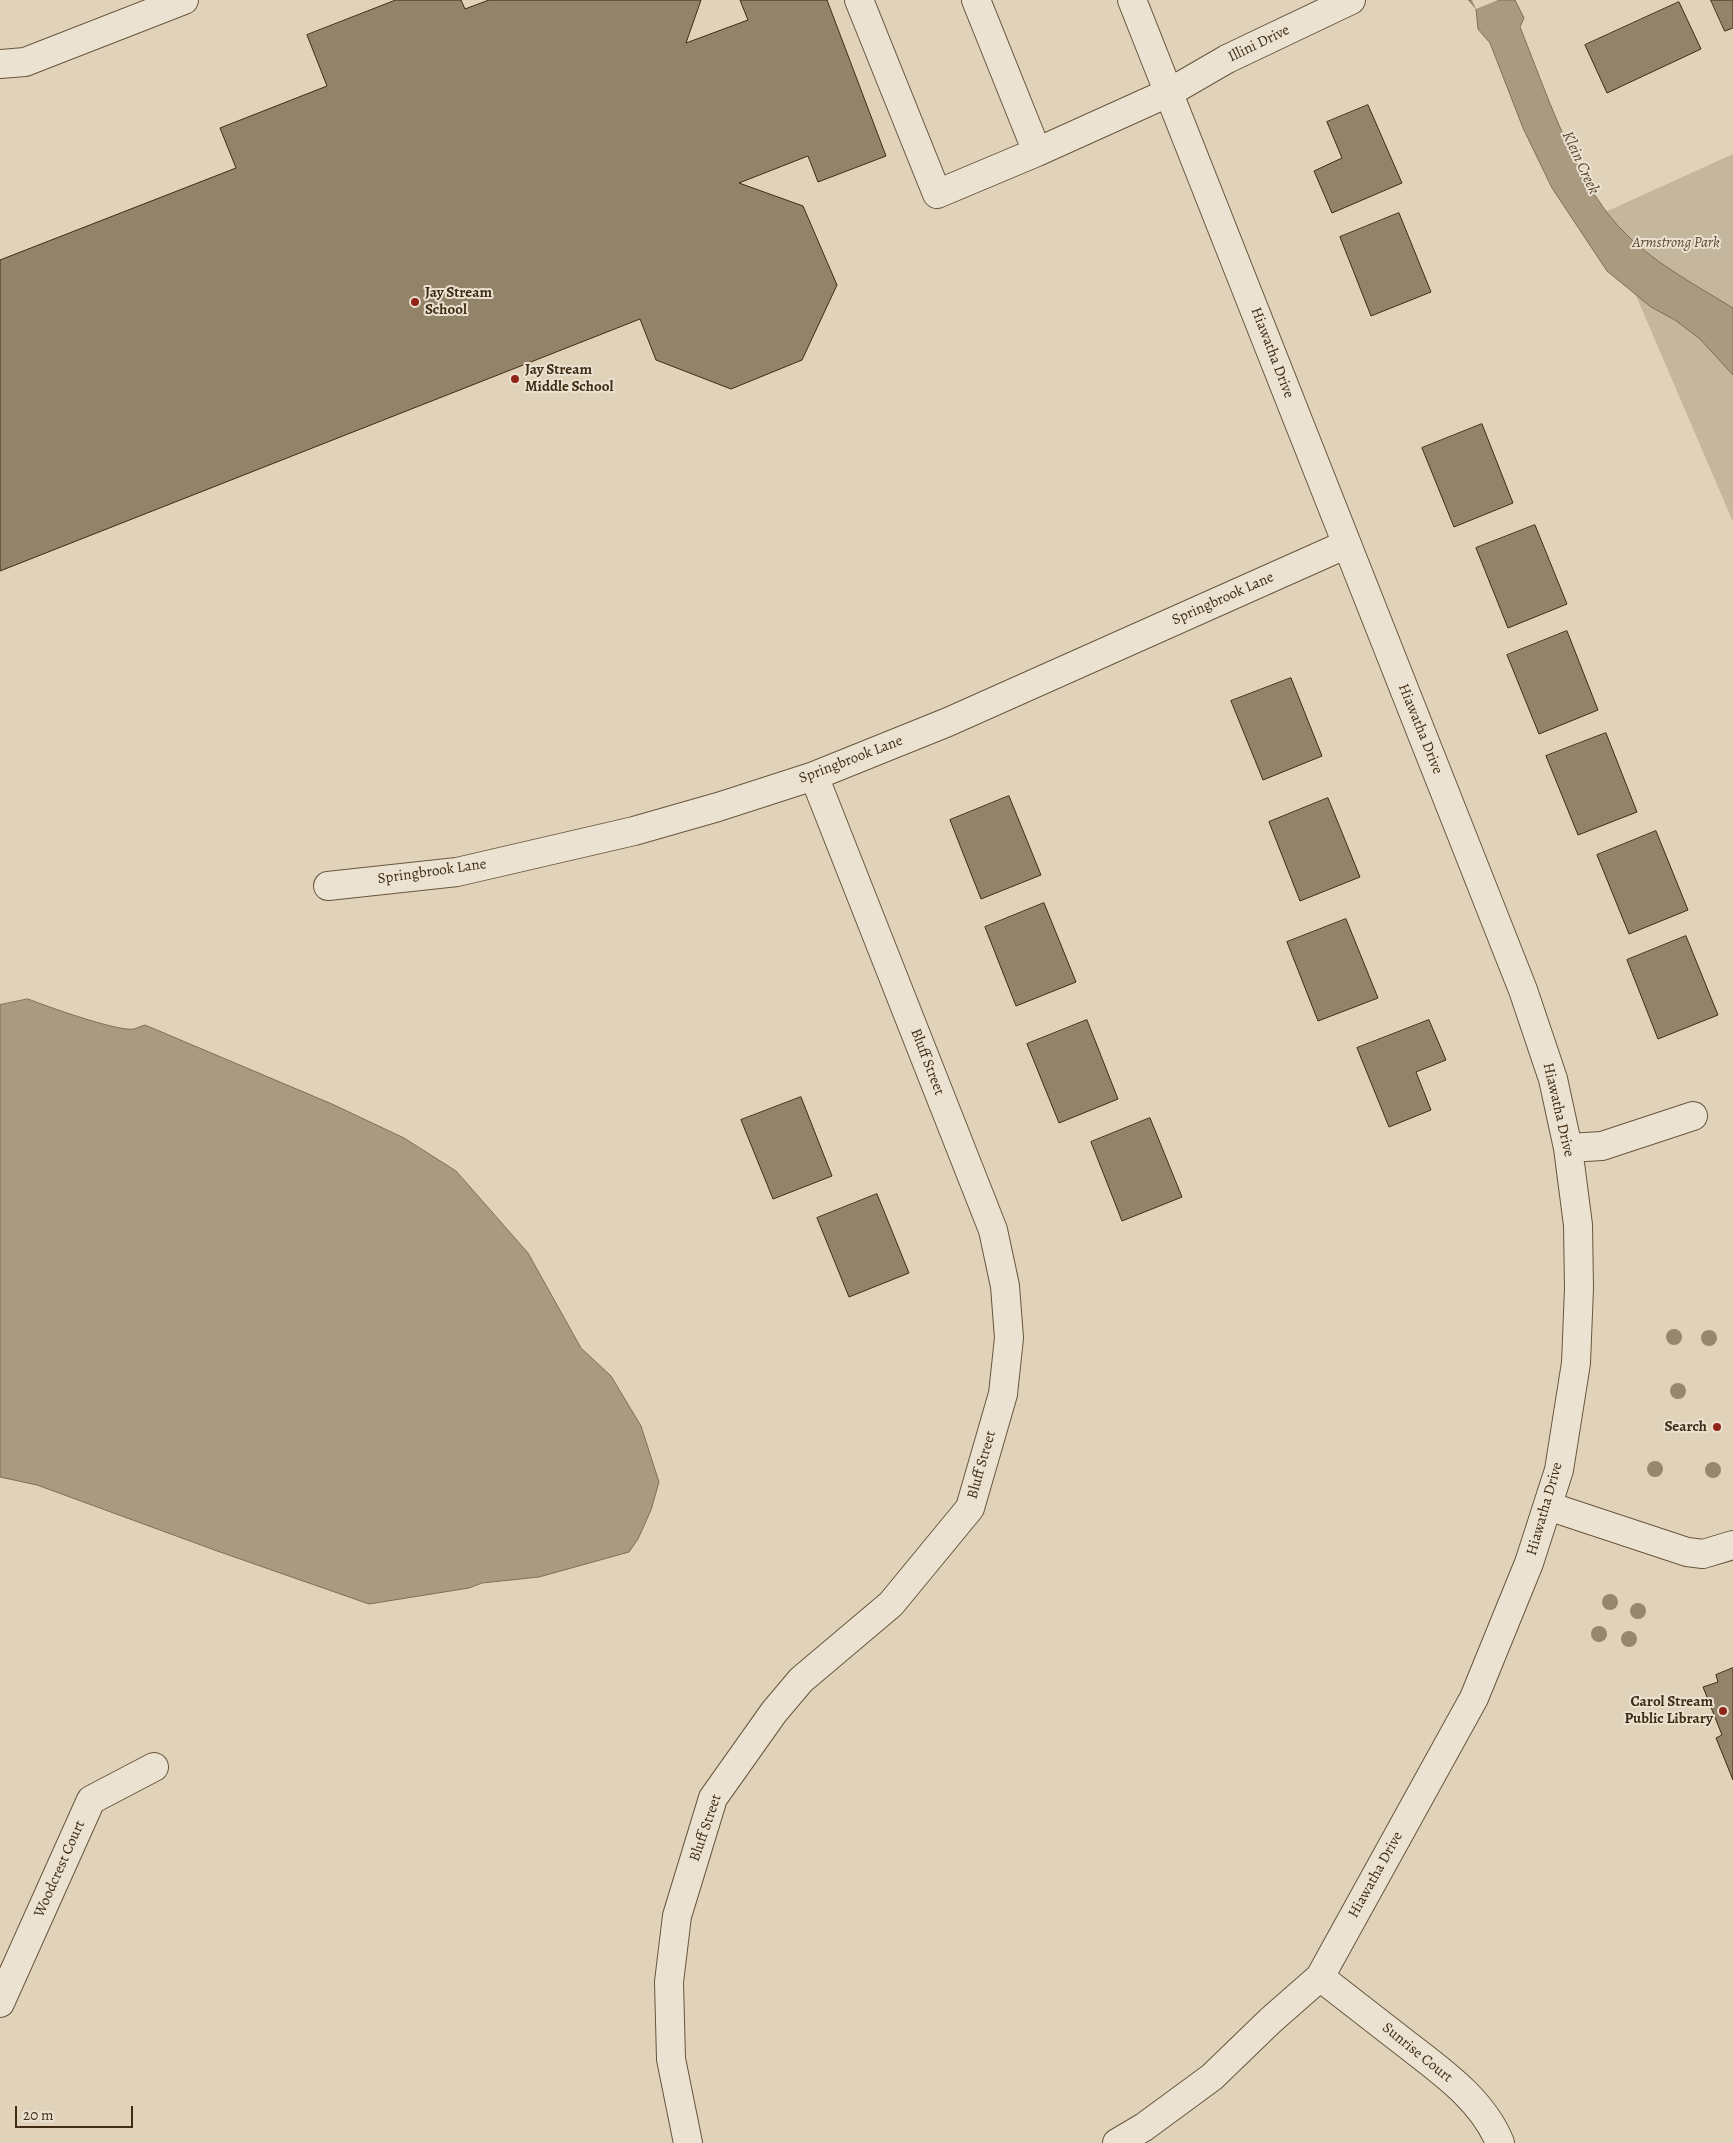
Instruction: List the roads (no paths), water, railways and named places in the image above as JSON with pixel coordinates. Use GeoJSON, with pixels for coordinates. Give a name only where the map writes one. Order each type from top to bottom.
{"type":"FeatureCollection","features":[{"type":"Feature","properties":{"kind":"street"},"geometry":{"type":"LineString","coordinates":[[0,64],[25,62],[184,0]]}},
{"type":"Feature","properties":{"kind":"street","name":"Illini Drive"},"geometry":{"type":"LineString","coordinates":[[859,0],[937,194],[1037,152],[1170,92],[1227,59],[1351,0]]}},
{"type":"Feature","properties":{"kind":"street"},"geometry":{"type":"LineString","coordinates":[[976,0],[1037,152]]}},
{"type":"Feature","properties":{"kind":"street","name":"Hiawatha Drive"},"geometry":{"type":"LineString","coordinates":[[1117,2143],[1144,2127],[1212,2077],[1320,1977],[1474,1698],[1529,1563],[1557,1480],[1576,1363],[1579,1288],[1578,1225],[1568,1148],[1553,1079],[1523,990],[1346,544],[1170,92],[1132,0]]}},
{"type":"Feature","properties":{"kind":"street","name":"Springbrook Lane"},"geometry":{"type":"LineString","coordinates":[[328,886],[457,872],[634,831],[718,807],[814,776],[948,722],[1346,544]]}},
{"type":"Feature","properties":{"kind":"street","name":"Bluff Street"},"geometry":{"type":"LineString","coordinates":[[688,2143],[671,2059],[669,1982],[677,1916],[713,1798],[774,1712],[802,1680],[890,1604],[970,1508],[1003,1394],[1008,1338],[1005,1286],[993,1230],[814,776]]}},
{"type":"Feature","properties":{"kind":"street"},"geometry":{"type":"LineString","coordinates":[[1568,1148],[1602,1146],[1693,1116]]}},
{"type":"Feature","properties":{"kind":"street"},"geometry":{"type":"LineString","coordinates":[[1548,1506],[1687,1552],[1703,1554],[1733,1545]]}},
{"type":"Feature","properties":{"kind":"street","name":"Woodcrest Court"},"geometry":{"type":"LineString","coordinates":[[0,2003],[91,1800],[154,1767]]}},
{"type":"Feature","properties":{"kind":"street","name":"Sunrise Court"},"geometry":{"type":"LineString","coordinates":[[1320,1977],[1434,2065],[1468,2095],[1495,2130],[1500,2143]]}},
{"type":"Feature","properties":{"kind":"place","name":"Jay Stream School"},"geometry":{"type":"Point","coordinates":[415,302]}},
{"type":"Feature","properties":{"kind":"place","name":"Jay Stream Middle School"},"geometry":{"type":"Point","coordinates":[515,379]}},
{"type":"Feature","properties":{"kind":"place","name":"Search"},"geometry":{"type":"Point","coordinates":[1717,1427]}},
{"type":"Feature","properties":{"kind":"place","name":"Carol Stream Public Library"},"geometry":{"type":"Point","coordinates":[1723,1711]}},
{"type":"Feature","properties":{"kind":"water label","name":"Klein Creek"},"geometry":{"type":"Point","coordinates":[1580,163]}},
{"type":"Feature","properties":{"kind":"park label","name":"Armstrong Park"},"geometry":{"type":"Point","coordinates":[1676,243]}}]}
